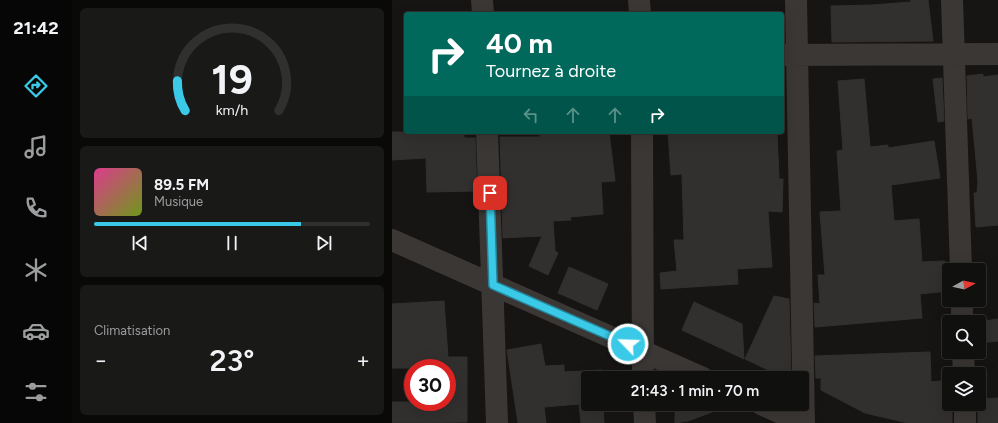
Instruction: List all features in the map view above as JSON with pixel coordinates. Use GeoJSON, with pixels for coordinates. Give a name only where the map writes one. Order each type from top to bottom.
{"type":"FeatureCollection","features":[{"type":"Feature","properties":{"kind":"street"},"geometry":{"type":"LineString","coordinates":[[482,0],[483,12]]}},
{"type":"Feature","properties":{"kind":"street"},"geometry":{"type":"LineString","coordinates":[[639,0],[640,12]]}},
{"type":"Feature","properties":{"kind":"street"},"geometry":{"type":"LineString","coordinates":[[777,411],[804,423],[790,54],[796,0]]}},
{"type":"Feature","properties":{"kind":"street"},"geometry":{"type":"LineString","coordinates":[[952,0],[961,263]]}},
{"type":"Feature","properties":{"kind":"street"},"geometry":{"type":"LineString","coordinates":[[790,54],[998,54]]}},
{"type":"Feature","properties":{"kind":"street"},"geometry":{"type":"LineString","coordinates":[[487,134],[497,423]]}},
{"type":"Feature","properties":{"kind":"street"},"geometry":{"type":"LineString","coordinates":[[642,134],[643,371]]}},
{"type":"Feature","properties":{"kind":"street"},"geometry":{"type":"LineString","coordinates":[[392,240],[688,371]]}},
{"type":"Feature","properties":{"kind":"street"},"geometry":{"type":"LineString","coordinates":[[644,411],[645,423]]}},
{"type":"Feature","properties":{"kind":"street"},"geometry":{"type":"LineString","coordinates":[[965,411],[966,423]]}},
{"type":"Feature","properties":{"kind":"building"},"geometry":{"type":"Polygon","coordinates":[[[911,0],[928,0],[933,41],[832,42],[831,6],[872,5],[911,2],[911,0]]]}},
{"type":"Feature","properties":{"kind":"building"},"geometry":{"type":"Polygon","coordinates":[[[983,74],[983,77],[998,75],[998,225],[976,227],[974,193],[977,193],[978,181],[972,118],[968,119],[967,76],[983,74]]]}},
{"type":"Feature","properties":{"kind":"building"},"geometry":{"type":"Polygon","coordinates":[[[942,78],[944,121],[938,122],[933,79],[942,78]]]}},
{"type":"Feature","properties":{"kind":"building"},"geometry":{"type":"Polygon","coordinates":[[[864,79],[870,147],[888,145],[888,148],[934,141],[940,178],[891,185],[894,221],[919,219],[922,262],[945,261],[945,263],[942,263],[942,292],[920,294],[922,318],[815,327],[814,303],[820,304],[818,275],[825,275],[820,212],[841,211],[837,151],[843,150],[838,81],[864,79]]]}},
{"type":"Feature","properties":{"kind":"building"},"geometry":{"type":"Polygon","coordinates":[[[392,132],[404,132],[404,134],[464,134],[464,138],[475,138],[477,191],[427,192],[426,158],[392,160],[392,132]]]}},
{"type":"Feature","properties":{"kind":"building"},"geometry":{"type":"Polygon","coordinates":[[[540,134],[609,134],[615,181],[601,182],[603,214],[570,217],[571,220],[553,221],[555,251],[558,253],[548,275],[529,266],[542,236],[503,238],[500,137],[540,137],[540,134]]]}},
{"type":"Feature","properties":{"kind":"building"},"geometry":{"type":"Polygon","coordinates":[[[668,134],[777,134],[779,179],[783,179],[782,212],[768,211],[772,267],[737,269],[738,284],[661,289],[660,273],[677,271],[674,240],[684,240],[682,174],[671,175],[668,134]]]}},
{"type":"Feature","properties":{"kind":"building"},"geometry":{"type":"Polygon","coordinates":[[[569,267],[608,284],[597,310],[558,293],[569,267]]]}},
{"type":"Feature","properties":{"kind":"building"},"geometry":{"type":"Polygon","coordinates":[[[774,296],[789,299],[791,371],[770,371],[745,359],[774,296]]]}},
{"type":"Feature","properties":{"kind":"building"},"geometry":{"type":"Polygon","coordinates":[[[444,301],[448,357],[467,357],[467,422],[392,423],[392,402],[404,402],[404,411],[456,411],[456,359],[404,359],[404,368],[392,368],[392,304],[444,301]]]}},
{"type":"Feature","properties":{"kind":"building"},"geometry":{"type":"Polygon","coordinates":[[[694,302],[742,324],[744,359],[682,330],[694,302]]]}},
{"type":"Feature","properties":{"kind":"building"},"geometry":{"type":"Polygon","coordinates":[[[998,319],[998,341],[986,342],[986,321],[998,319]]]}},
{"type":"Feature","properties":{"kind":"building"},"geometry":{"type":"Polygon","coordinates":[[[541,344],[545,366],[564,365],[564,372],[581,371],[581,411],[603,411],[604,423],[581,423],[579,404],[544,407],[546,423],[518,423],[507,350],[541,344]]]}},
{"type":"Feature","properties":{"kind":"building"},"geometry":{"type":"Polygon","coordinates":[[[930,352],[931,382],[942,381],[942,411],[952,411],[952,423],[908,423],[865,413],[821,390],[821,378],[816,378],[815,356],[930,352]]]}},
{"type":"Feature","properties":{"kind":"building"},"geometry":{"type":"Polygon","coordinates":[[[998,398],[998,423],[978,423],[978,411],[986,411],[986,399],[998,398]]]}},
{"type":"Feature","properties":{"kind":"building"},"geometry":{"type":"Polygon","coordinates":[[[675,411],[715,411],[688,421],[675,423],[675,411]]]}},
{"type":"Feature","properties":{"kind":"route"},"geometry":{"type":"LineString","coordinates":[[490,193],[493,285],[628,344]]}}]}
